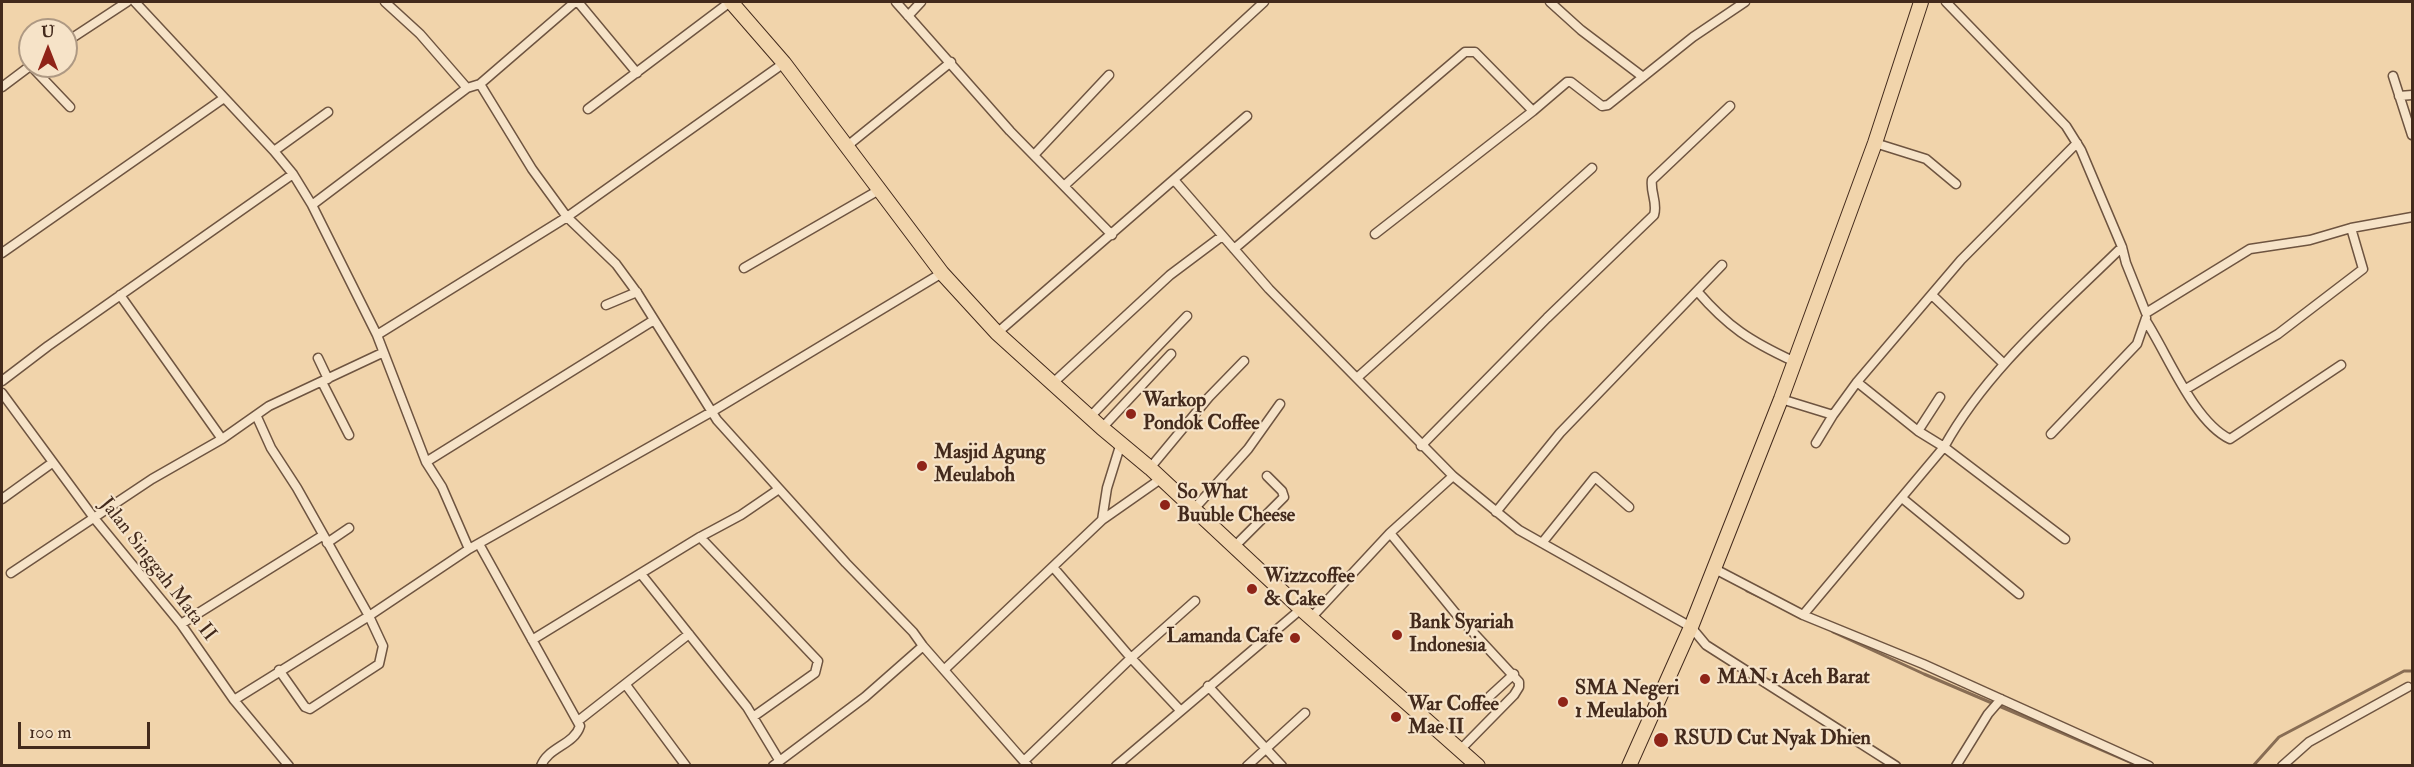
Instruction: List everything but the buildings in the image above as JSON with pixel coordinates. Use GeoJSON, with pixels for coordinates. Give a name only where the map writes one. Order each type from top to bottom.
{"type":"FeatureCollection","features":[{"type":"Feature","properties":{"kind":"main road"},"geometry":{"type":"LineString","coordinates":[[730,2],[784,63],[942,273],[997,333],[1102,428],[1162,478],[1306,614],[1478,765]]}},
{"type":"Feature","properties":{"kind":"main road"},"geometry":{"type":"LineString","coordinates":[[1629,765],[1691,627],[1781,399],[1793,361],[1875,143],[1921,2]]}},
{"type":"Feature","properties":{"kind":"street"},"geometry":{"type":"LineString","coordinates":[[78,34],[127,2]]}},
{"type":"Feature","properties":{"kind":"street"},"geometry":{"type":"LineString","coordinates":[[135,2],[274,151],[293,174],[312,205],[377,335],[382,353],[426,462],[442,487],[469,549]]}},
{"type":"Feature","properties":{"kind":"street"},"geometry":{"type":"LineString","coordinates":[[385,2],[420,34],[467,88]]}},
{"type":"Feature","properties":{"kind":"street"},"geometry":{"type":"LineString","coordinates":[[312,205],[467,88],[480,84],[576,2],[638,73]]}},
{"type":"Feature","properties":{"kind":"street"},"geometry":{"type":"LineString","coordinates":[[588,109],[730,2]]}},
{"type":"Feature","properties":{"kind":"street"},"geometry":{"type":"LineString","coordinates":[[896,2],[1010,132],[1112,235]]}},
{"type":"Feature","properties":{"kind":"street"},"geometry":{"type":"LineString","coordinates":[[908,16],[921,2]]}},
{"type":"Feature","properties":{"kind":"street"},"geometry":{"type":"LineString","coordinates":[[1064,186],[1264,2]]}},
{"type":"Feature","properties":{"kind":"street"},"geometry":{"type":"LineString","coordinates":[[1550,2],[1581,30],[1643,77]]}},
{"type":"Feature","properties":{"kind":"street"},"geometry":{"type":"LineString","coordinates":[[1375,234],[1567,82],[1571,82],[1602,106],[1615,100],[1745,2]]}},
{"type":"Feature","properties":{"kind":"street"},"geometry":{"type":"LineString","coordinates":[[1946,2],[2044,103],[2077,143],[2122,247],[2146,317],[2186,389],[2220,436],[2230,439],[2341,365]]}},
{"type":"Feature","properties":{"kind":"street"},"geometry":{"type":"LineString","coordinates":[[1234,249],[1465,52],[1475,52],[1533,111]]}},
{"type":"Feature","properties":{"kind":"street"},"geometry":{"type":"LineString","coordinates":[[846,147],[951,62]]}},
{"type":"Feature","properties":{"kind":"street"},"geometry":{"type":"LineString","coordinates":[[377,335],[567,217],[784,63]]}},
{"type":"Feature","properties":{"kind":"street"},"geometry":{"type":"LineString","coordinates":[[2,87],[18,75]]}},
{"type":"Feature","properties":{"kind":"street"},"geometry":{"type":"LineString","coordinates":[[1034,155],[1109,75]]}},
{"type":"Feature","properties":{"kind":"street"},"geometry":{"type":"LineString","coordinates":[[2393,76],[2412,135]]}},
{"type":"Feature","properties":{"kind":"street"},"geometry":{"type":"LineString","coordinates":[[42,78],[70,107]]}},
{"type":"Feature","properties":{"kind":"street"},"geometry":{"type":"LineString","coordinates":[[480,84],[532,169],[567,217],[616,264],[637,292],[717,420],[913,632],[1026,763],[1131,658],[1195,600]]}},
{"type":"Feature","properties":{"kind":"street"},"geometry":{"type":"LineString","coordinates":[[2398,96],[2412,94]]}},
{"type":"Feature","properties":{"kind":"street"},"geometry":{"type":"LineString","coordinates":[[2,253],[224,98]]}},
{"type":"Feature","properties":{"kind":"street"},"geometry":{"type":"LineString","coordinates":[[1421,446],[1539,326],[1654,215],[1657,208],[1651,187],[1652,180],[1730,106]]}},
{"type":"Feature","properties":{"kind":"street"},"geometry":{"type":"LineString","coordinates":[[274,151],[328,112]]}},
{"type":"Feature","properties":{"kind":"street"},"geometry":{"type":"LineString","coordinates":[[997,333],[1247,116]]}},
{"type":"Feature","properties":{"kind":"street"},"geometry":{"type":"LineString","coordinates":[[1875,143],[1926,159],[1956,184]]}},
{"type":"Feature","properties":{"kind":"street"},"geometry":{"type":"LineString","coordinates":[[1816,443],[1857,382],[1961,260],[2077,143]]}},
{"type":"Feature","properties":{"kind":"street"},"geometry":{"type":"LineString","coordinates":[[1358,377],[1592,168]]}},
{"type":"Feature","properties":{"kind":"street"},"geometry":{"type":"LineString","coordinates":[[2,381],[293,174]]}},
{"type":"Feature","properties":{"kind":"street"},"geometry":{"type":"LineString","coordinates":[[1174,181],[1269,289],[1358,377],[1421,446],[1496,512],[1542,543],[1691,627],[1706,645],[1896,765]]}},
{"type":"Feature","properties":{"kind":"street"},"geometry":{"type":"LineString","coordinates":[[744,268],[879,190]]}},
{"type":"Feature","properties":{"kind":"street"},"geometry":{"type":"LineString","coordinates":[[2051,434],[2137,344],[2146,317],[2250,249],[2330,236],[2351,228],[2412,217]]}},
{"type":"Feature","properties":{"kind":"street"},"geometry":{"type":"LineString","coordinates":[[2186,389],[2278,334],[2363,269],[2351,228]]}},
{"type":"Feature","properties":{"kind":"street"},"geometry":{"type":"LineString","coordinates":[[1053,382],[1170,275],[1222,236]]}},
{"type":"Feature","properties":{"kind":"street"},"geometry":{"type":"LineString","coordinates":[[1803,615],[1944,447],[1958,422],[2004,364],[2122,247]]}},
{"type":"Feature","properties":{"kind":"street"},"geometry":{"type":"LineString","coordinates":[[1496,512],[1560,433],[1722,265]]}},
{"type":"Feature","properties":{"kind":"street"},"geometry":{"type":"LineString","coordinates":[[234,700],[369,616],[469,549],[713,411],[942,273]]}},
{"type":"Feature","properties":{"kind":"street"},"geometry":{"type":"LineString","coordinates":[[1697,291],[1735,330],[1752,342],[1793,361]]}},
{"type":"Feature","properties":{"kind":"street"},"geometry":{"type":"LineString","coordinates":[[606,304],[637,292]]}},
{"type":"Feature","properties":{"kind":"street"},"geometry":{"type":"LineString","coordinates":[[1932,295],[2004,364]]}},
{"type":"Feature","properties":{"kind":"street"},"geometry":{"type":"LineString","coordinates":[[120,296],[222,439]]}},
{"type":"Feature","properties":{"kind":"street"},"geometry":{"type":"LineString","coordinates":[[1090,417],[1187,316]]}},
{"type":"Feature","properties":{"kind":"street"},"geometry":{"type":"LineString","coordinates":[[426,462],[654,320]]}},
{"type":"Feature","properties":{"kind":"street"},"geometry":{"type":"LineString","coordinates":[[11,573],[152,479],[222,439],[269,406],[382,353]]}},
{"type":"Feature","properties":{"kind":"street"},"geometry":{"type":"LineString","coordinates":[[1102,428],[1171,354]]}},
{"type":"Feature","properties":{"kind":"street"},"geometry":{"type":"LineString","coordinates":[[318,357],[325,381],[349,435]]}},
{"type":"Feature","properties":{"kind":"street"},"geometry":{"type":"LineString","coordinates":[[1150,468],[1209,397],[1244,361]]}},
{"type":"Feature","properties":{"kind":"street"},"geometry":{"type":"LineString","coordinates":[[1857,382],[1918,431],[1944,447],[2066,539]]}},
{"type":"Feature","properties":{"kind":"street","name":"Jalan Singgah Mata II"},"geometry":{"type":"LineString","coordinates":[[2,393],[94,518],[181,624],[234,700],[289,765]]}},
{"type":"Feature","properties":{"kind":"street"},"geometry":{"type":"LineString","coordinates":[[1918,431],[1940,397]]}},
{"type":"Feature","properties":{"kind":"street"},"geometry":{"type":"LineString","coordinates":[[1781,399],[1833,415]]}},
{"type":"Feature","properties":{"kind":"street"},"geometry":{"type":"LineString","coordinates":[[1194,509],[1248,449],[1280,404]]}},
{"type":"Feature","properties":{"kind":"street"},"geometry":{"type":"LineString","coordinates":[[256,417],[271,448],[297,488],[369,616],[383,646],[379,664],[310,709],[305,707],[279,670]]}},
{"type":"Feature","properties":{"kind":"street"},"geometry":{"type":"LineString","coordinates":[[1101,520],[1107,488],[1121,443]]}},
{"type":"Feature","properties":{"kind":"street"},"geometry":{"type":"LineString","coordinates":[[2,499],[52,463]]}},
{"type":"Feature","properties":{"kind":"street"},"geometry":{"type":"LineString","coordinates":[[1235,546],[1284,497],[1282,491],[1267,476]]}},
{"type":"Feature","properties":{"kind":"street"},"geometry":{"type":"LineString","coordinates":[[1116,765],[1208,686],[1306,614],[1453,476]]}},
{"type":"Feature","properties":{"kind":"street"},"geometry":{"type":"LineString","coordinates":[[1542,543],[1595,477],[1629,507]]}},
{"type":"Feature","properties":{"kind":"street"},"geometry":{"type":"LineString","coordinates":[[945,669],[1101,520],[1162,478]]}},
{"type":"Feature","properties":{"kind":"street"},"geometry":{"type":"LineString","coordinates":[[532,640],[700,537],[741,515],[779,489]]}},
{"type":"Feature","properties":{"kind":"street"},"geometry":{"type":"LineString","coordinates":[[1902,498],[2019,594]]}},
{"type":"Feature","properties":{"kind":"street"},"geometry":{"type":"LineString","coordinates":[[181,624],[324,539],[349,528]]}},
{"type":"Feature","properties":{"kind":"street"},"geometry":{"type":"LineString","coordinates":[[1390,533],[1457,615],[1514,674],[1519,687],[1514,695],[1460,750]]}},
{"type":"Feature","properties":{"kind":"street"},"geometry":{"type":"LineString","coordinates":[[700,537],[818,661],[815,673],[753,717]]}},
{"type":"Feature","properties":{"kind":"street"},"geometry":{"type":"LineString","coordinates":[[479,544],[578,721],[578,732],[545,757],[541,765]]}},
{"type":"Feature","properties":{"kind":"street"},"geometry":{"type":"LineString","coordinates":[[1053,567],[1179,710]]}},
{"type":"Feature","properties":{"kind":"street"},"geometry":{"type":"LineString","coordinates":[[1713,568],[1803,615],[1904,655],[2149,765]]}},
{"type":"Feature","properties":{"kind":"street"},"geometry":{"type":"LineString","coordinates":[[641,574],[753,717],[776,763],[865,697],[923,646]]}},
{"type":"Feature","properties":{"kind":"street"},"geometry":{"type":"LineString","coordinates":[[578,721],[689,634]]}},
{"type":"Feature","properties":{"kind":"street"},"geometry":{"type":"LineString","coordinates":[[1490,696],[1514,674]]}},
{"type":"Feature","properties":{"kind":"street"},"geometry":{"type":"LineString","coordinates":[[626,685],[686,765]]}},
{"type":"Feature","properties":{"kind":"street"},"geometry":{"type":"LineString","coordinates":[[1208,686],[1282,765]]}},
{"type":"Feature","properties":{"kind":"street"},"geometry":{"type":"LineString","coordinates":[[2282,765],[2309,742],[2408,687]]}},
{"type":"Feature","properties":{"kind":"street"},"geometry":{"type":"LineString","coordinates":[[1956,765],[1990,711],[2001,699]]}},
{"type":"Feature","properties":{"kind":"street"},"geometry":{"type":"LineString","coordinates":[[1247,765],[1305,712]]}},
{"type":"Feature","properties":{"kind":"waterway"},"geometry":{"type":"LineString","coordinates":[[1747,591],[1762,598]]}},
{"type":"Feature","properties":{"kind":"waterway"},"geometry":{"type":"LineString","coordinates":[[1833,632],[1924,674],[2137,765]]}},
{"type":"Feature","properties":{"kind":"waterway"},"geometry":{"type":"LineString","coordinates":[[2253,766],[2279,737],[2404,671],[2412,671]]}},
{"type":"Feature","properties":{"kind":"place","name":"Warkop Pondok Coffee"},"geometry":{"type":"Point","coordinates":[1131,414]}},
{"type":"Feature","properties":{"kind":"place","name":"Masjid Agung Meulaboh"},"geometry":{"type":"Point","coordinates":[922,466]}},
{"type":"Feature","properties":{"kind":"place","name":"So What Buuble Cheese"},"geometry":{"type":"Point","coordinates":[1165,505]}},
{"type":"Feature","properties":{"kind":"place","name":"Wizzcoffee & Cake"},"geometry":{"type":"Point","coordinates":[1252,589]}},
{"type":"Feature","properties":{"kind":"place","name":"Bank Syariah Indonesia"},"geometry":{"type":"Point","coordinates":[1397,635]}},
{"type":"Feature","properties":{"kind":"place","name":"Lamanda Cafe"},"geometry":{"type":"Point","coordinates":[1295,638]}},
{"type":"Feature","properties":{"kind":"place","name":"MAN 1 Aceh Barat"},"geometry":{"type":"Point","coordinates":[1705,679]}},
{"type":"Feature","properties":{"kind":"place","name":"SMA Negeri 1 Meulaboh"},"geometry":{"type":"Point","coordinates":[1563,702]}},
{"type":"Feature","properties":{"kind":"place","name":"War Coffee Mae II"},"geometry":{"type":"Point","coordinates":[1396,717]}},
{"type":"Feature","properties":{"kind":"place","name":"RSUD Cut Nyak Dhien"},"geometry":{"type":"Point","coordinates":[1661,740]}}]}
